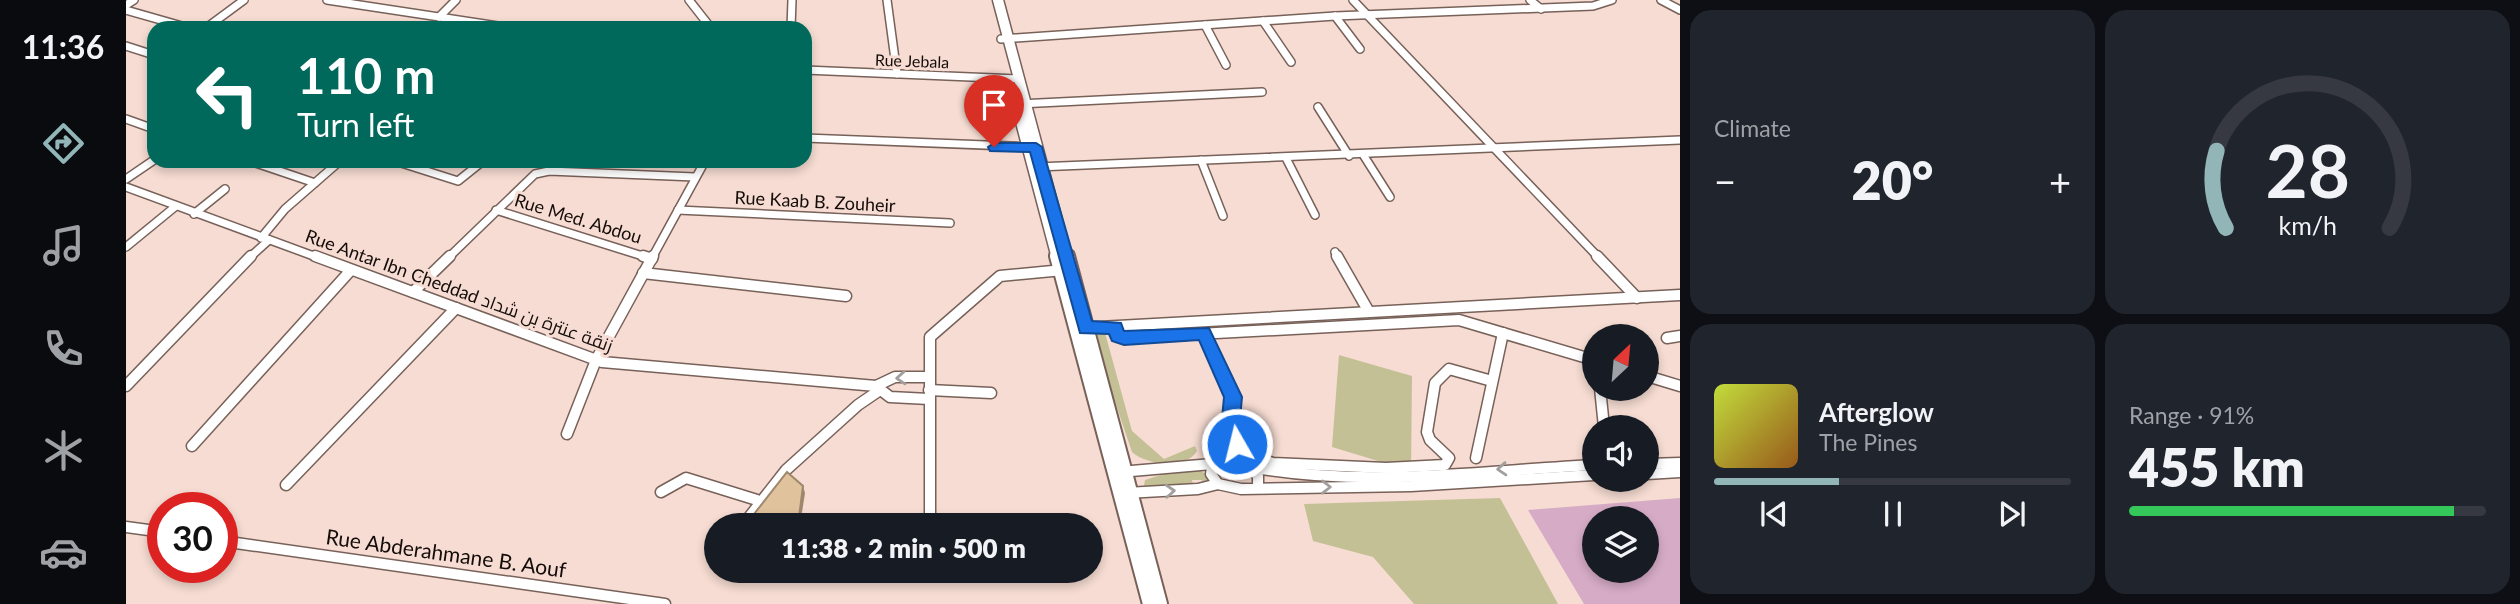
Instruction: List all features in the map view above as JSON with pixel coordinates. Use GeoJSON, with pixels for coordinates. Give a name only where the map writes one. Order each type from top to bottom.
{"type":"FeatureCollection","features":[{"type":"Feature","properties":{"kind":"street"},"geometry":{"type":"LineString","coordinates":[[134,0],[126,8],[167,21]]}},
{"type":"Feature","properties":{"kind":"street"},"geometry":{"type":"LineString","coordinates":[[216,21],[244,0]]}},
{"type":"Feature","properties":{"kind":"street"},"geometry":{"type":"LineString","coordinates":[[327,0],[468,21]]}},
{"type":"Feature","properties":{"kind":"street"},"geometry":{"type":"LineString","coordinates":[[439,16],[456,0]]}},
{"type":"Feature","properties":{"kind":"street"},"geometry":{"type":"LineString","coordinates":[[689,0],[706,21]]}},
{"type":"Feature","properties":{"kind":"street"},"geometry":{"type":"LineString","coordinates":[[791,21],[792,0]]}},
{"type":"Feature","properties":{"kind":"street"},"geometry":{"type":"LineString","coordinates":[[887,0],[897,74]]}},
{"type":"Feature","properties":{"kind":"street"},"geometry":{"type":"LineString","coordinates":[[991,0],[1005,39]]}},
{"type":"Feature","properties":{"kind":"street"},"geometry":{"type":"LineString","coordinates":[[998,0],[1020,104],[1120,472],[1150,604]]}},
{"type":"Feature","properties":{"kind":"street"},"geometry":{"type":"LineString","coordinates":[[1353,0],[1637,298]]}},
{"type":"Feature","properties":{"kind":"street"},"geometry":{"type":"LineString","coordinates":[[1500,0],[1508,9]]}},
{"type":"Feature","properties":{"kind":"street"},"geometry":{"type":"LineString","coordinates":[[1530,0],[1541,9]]}},
{"type":"Feature","properties":{"kind":"street"},"geometry":{"type":"LineString","coordinates":[[1005,39],[1366,14],[1593,6],[1612,0]]}},
{"type":"Feature","properties":{"kind":"street"},"geometry":{"type":"LineString","coordinates":[[1661,0],[1680,10]]}},
{"type":"Feature","properties":{"kind":"street"},"geometry":{"type":"LineString","coordinates":[[1335,16],[1360,49]]}},
{"type":"Feature","properties":{"kind":"street"},"geometry":{"type":"LineString","coordinates":[[1263,21],[1291,62]]}},
{"type":"Feature","properties":{"kind":"street"},"geometry":{"type":"LineString","coordinates":[[1205,24],[1226,65]]}},
{"type":"Feature","properties":{"kind":"street"},"geometry":{"type":"LineString","coordinates":[[126,47],[147,53]]}},
{"type":"Feature","properties":{"kind":"street","name":"Rue Jebala"},"geometry":{"type":"LineString","coordinates":[[812,70],[1014,79]]}},
{"type":"Feature","properties":{"kind":"street"},"geometry":{"type":"LineString","coordinates":[[1020,104],[1262,92]]}},
{"type":"Feature","properties":{"kind":"street"},"geometry":{"type":"LineString","coordinates":[[1318,107],[1349,156]]}},
{"type":"Feature","properties":{"kind":"street"},"geometry":{"type":"LineString","coordinates":[[126,119],[147,126]]}},
{"type":"Feature","properties":{"kind":"street"},"geometry":{"type":"LineString","coordinates":[[812,138],[1031,147]]}},
{"type":"Feature","properties":{"kind":"street"},"geometry":{"type":"LineString","coordinates":[[1036,167],[1364,156],[1680,140]]}},
{"type":"Feature","properties":{"kind":"street"},"geometry":{"type":"LineString","coordinates":[[1364,156],[1390,197]]}},
{"type":"Feature","properties":{"kind":"street"},"geometry":{"type":"LineString","coordinates":[[1286,158],[1315,215]]}},
{"type":"Feature","properties":{"kind":"street"},"geometry":{"type":"LineString","coordinates":[[1201,160],[1223,216]]}},
{"type":"Feature","properties":{"kind":"street"},"geometry":{"type":"LineString","coordinates":[[126,179],[147,165]]}},
{"type":"Feature","properties":{"kind":"street"},"geometry":{"type":"LineString","coordinates":[[271,168],[315,183]]}},
{"type":"Feature","properties":{"kind":"street"},"geometry":{"type":"LineString","coordinates":[[126,386],[265,239],[278,216],[332,168]]}},
{"type":"Feature","properties":{"kind":"street"},"geometry":{"type":"LineString","coordinates":[[417,168],[458,181],[474,168]]}},
{"type":"Feature","properties":{"kind":"street","name":"Rue Med. Abdou"},"geometry":{"type":"LineString","coordinates":[[567,434],[596,360],[701,168]]}},
{"type":"Feature","properties":{"kind":"street"},"geometry":{"type":"LineString","coordinates":[[413,292],[531,176],[547,171],[695,177]]}},
{"type":"Feature","properties":{"kind":"street","name":"Rue Antar Ibn Cheddad زنقة عنترة بن شداد"},"geometry":{"type":"LineString","coordinates":[[126,187],[596,360],[878,388]]}},
{"type":"Feature","properties":{"kind":"street"},"geometry":{"type":"LineString","coordinates":[[194,214],[225,189]]}},
{"type":"Feature","properties":{"kind":"street"},"geometry":{"type":"LineString","coordinates":[[126,247],[176,206]]}},
{"type":"Feature","properties":{"kind":"street","name":"Rue Med. Abdou"},"geometry":{"type":"LineString","coordinates":[[496,210],[652,259]]}},
{"type":"Feature","properties":{"kind":"street","name":"Rue Kaab B. Zouheir"},"geometry":{"type":"LineString","coordinates":[[678,210],[950,223]]}},
{"type":"Feature","properties":{"kind":"street"},"geometry":{"type":"LineString","coordinates":[[1335,252],[1369,312]]}},
{"type":"Feature","properties":{"kind":"street"},"geometry":{"type":"LineString","coordinates":[[192,446],[351,270]]}},
{"type":"Feature","properties":{"kind":"street"},"geometry":{"type":"LineString","coordinates":[[930,513],[928,345],[933,333],[996,278],[1013,273],[1065,270]]}},
{"type":"Feature","properties":{"kind":"street"},"geometry":{"type":"LineString","coordinates":[[643,273],[846,296]]}},
{"type":"Feature","properties":{"kind":"street"},"geometry":{"type":"LineString","coordinates":[[1081,328],[1680,296]]}},
{"type":"Feature","properties":{"kind":"street"},"geometry":{"type":"LineString","coordinates":[[286,485],[457,309]]}},
{"type":"Feature","properties":{"kind":"street"},"geometry":{"type":"LineString","coordinates":[[1115,327],[1118,336],[1124,338],[1459,320],[1582,356]]}},
{"type":"Feature","properties":{"kind":"street"},"geometry":{"type":"LineString","coordinates":[[1476,458],[1503,332]]}},
{"type":"Feature","properties":{"kind":"street"},"geometry":{"type":"LineString","coordinates":[[1204,333],[1233,397],[1230,426],[1233,438],[1244,449],[1265,461],[1386,468],[1445,465],[1449,458],[1430,440],[1427,432],[1435,383],[1449,369],[1492,381]]}},
{"type":"Feature","properties":{"kind":"street"},"geometry":{"type":"LineString","coordinates":[[1667,338],[1680,336]]}},
{"type":"Feature","properties":{"kind":"street"},"geometry":{"type":"LineString","coordinates":[[750,513],[757,500],[791,464],[878,388],[895,377],[928,377]]}},
{"type":"Feature","properties":{"kind":"street"},"geometry":{"type":"LineString","coordinates":[[1659,380],[1680,386]]}},
{"type":"Feature","properties":{"kind":"street"},"geometry":{"type":"LineString","coordinates":[[878,388],[895,397],[991,393]]}},
{"type":"Feature","properties":{"kind":"street"},"geometry":{"type":"LineString","coordinates":[[1120,472],[1212,464],[1222,460],[1303,476],[1345,477],[1582,466]]}},
{"type":"Feature","properties":{"kind":"street"},"geometry":{"type":"LineString","coordinates":[[1659,464],[1680,463]]}},
{"type":"Feature","properties":{"kind":"street"},"geometry":{"type":"LineString","coordinates":[[1212,464],[1211,474],[1218,484]]}},
{"type":"Feature","properties":{"kind":"street"},"geometry":{"type":"LineString","coordinates":[[1251,467],[1258,476],[1258,487]]}},
{"type":"Feature","properties":{"kind":"street"},"geometry":{"type":"LineString","coordinates":[[1659,473],[1680,472]]}},
{"type":"Feature","properties":{"kind":"street"},"geometry":{"type":"LineString","coordinates":[[1125,494],[1198,489],[1218,484],[1235,488],[1411,486],[1582,476]]}},
{"type":"Feature","properties":{"kind":"street"},"geometry":{"type":"LineString","coordinates":[[661,492],[686,478],[757,500]]}},
{"type":"Feature","properties":{"kind":"street"},"geometry":{"type":"LineString","coordinates":[[1125,494],[1160,604]]}},
{"type":"Feature","properties":{"kind":"street"},"geometry":{"type":"LineString","coordinates":[[126,527],[147,530]]}},
{"type":"Feature","properties":{"kind":"street","name":"Rue Abderahmane B. Aouf"},"geometry":{"type":"LineString","coordinates":[[238,543],[665,604]]}},
{"type":"Feature","properties":{"kind":"shaded area"},"geometry":{"type":"Polygon","coordinates":[[[1091,331],[1105,333],[1132,431],[1164,459],[1195,446],[1197,451],[1192,457],[1166,463],[1147,460],[1132,452],[1091,331]]]}},
{"type":"Feature","properties":{"kind":"shaded area"},"geometry":{"type":"Polygon","coordinates":[[[1339,355],[1412,376],[1411,471],[1332,447],[1339,355]]]}},
{"type":"Feature","properties":{"kind":"shaded area"},"geometry":{"type":"Polygon","coordinates":[[[1199,470],[1206,474],[1208,482],[1203,485],[1202,480],[1192,480],[1193,485],[1144,486],[1145,480],[1173,471],[1199,470]]]}},
{"type":"Feature","properties":{"kind":"shaded area"},"geometry":{"type":"Polygon","coordinates":[[[1500,498],[1558,604],[1414,604],[1373,557],[1313,541],[1304,504],[1500,498]]]}},
{"type":"Feature","properties":{"kind":"shaded area"},"geometry":{"type":"Polygon","coordinates":[[[1680,498],[1680,604],[1584,604],[1528,510],[1680,498]]]}},
{"type":"Feature","properties":{"kind":"building"},"geometry":{"type":"Polygon","coordinates":[[[787,472],[803,486],[800,513],[755,513],[787,472]]]}},
{"type":"Feature","properties":{"kind":"route"},"geometry":{"type":"LineString","coordinates":[[994,147],[1036,147],[1085,328],[1115,327],[1121,338],[1204,333],[1231,389],[1234,404],[1230,430],[1237,444]]}}]}
